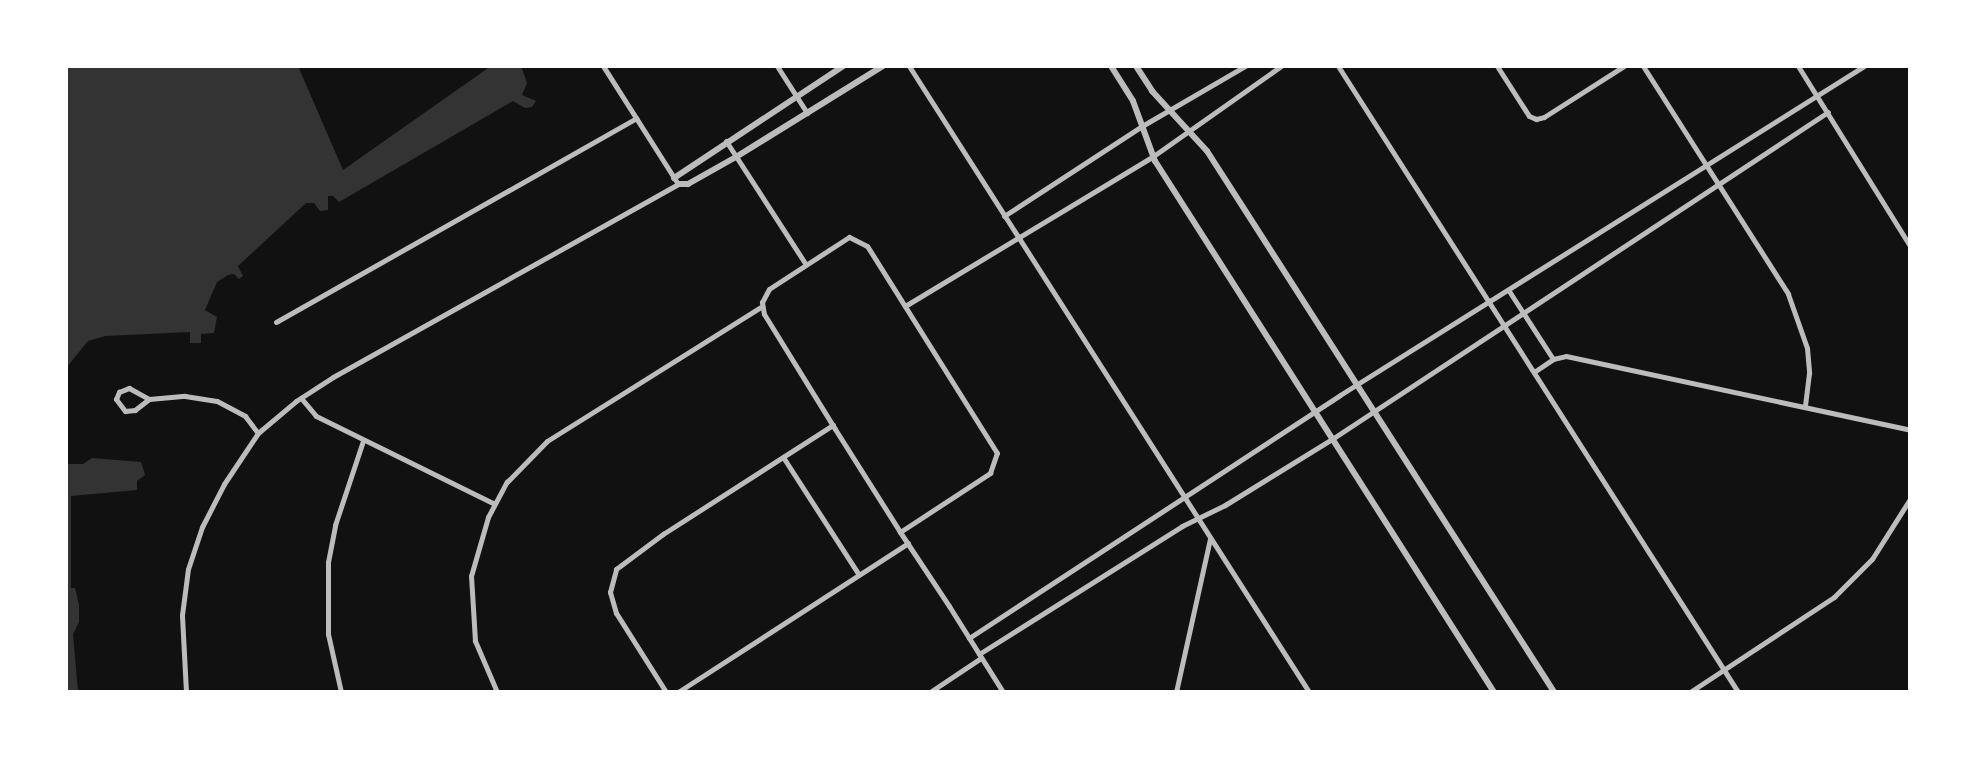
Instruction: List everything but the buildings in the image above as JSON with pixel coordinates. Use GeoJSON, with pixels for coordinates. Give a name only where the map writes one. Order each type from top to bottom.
{"type":"FeatureCollection","features":[{"type":"Feature","properties":{"kind":"street"},"geometry":{"type":"LineString","coordinates":[[603,66],[676,181],[688,184],[883,66]]}},
{"type":"Feature","properties":{"kind":"street"},"geometry":{"type":"LineString","coordinates":[[777,66],[807,113]]}},
{"type":"Feature","properties":{"kind":"street"},"geometry":{"type":"LineString","coordinates":[[186,692],[182,630],[188,569],[202,527],[229,476],[258,433],[301,398],[621,216],[676,181],[726,141],[843,66]]}},
{"type":"Feature","properties":{"kind":"street"},"geometry":{"type":"LineString","coordinates":[[909,66],[1309,692]]}},
{"type":"Feature","properties":{"kind":"street"},"geometry":{"type":"LineString","coordinates":[[1111,66],[1133,101],[1152,157],[1494,692]]}},
{"type":"Feature","properties":{"kind":"street"},"geometry":{"type":"LineString","coordinates":[[1136,66],[1152,91],[1192,131],[1554,692]]}},
{"type":"Feature","properties":{"kind":"street"},"geometry":{"type":"LineString","coordinates":[[1004,216],[1142,126],[1245,66]]}},
{"type":"Feature","properties":{"kind":"street"},"geometry":{"type":"LineString","coordinates":[[905,306],[1001,245],[1018,238],[1152,157],[1281,66]]}},
{"type":"Feature","properties":{"kind":"street"},"geometry":{"type":"LineString","coordinates":[[1338,66],[1738,692]]}},
{"type":"Feature","properties":{"kind":"street"},"geometry":{"type":"LineString","coordinates":[[1497,66],[1529,116],[1536,119],[1544,117],[1624,66]]}},
{"type":"Feature","properties":{"kind":"street"},"geometry":{"type":"LineString","coordinates":[[1643,66],[1796,311],[1808,361],[1805,407]]}},
{"type":"Feature","properties":{"kind":"street"},"geometry":{"type":"LineString","coordinates":[[1798,66],[1910,246]]}},
{"type":"Feature","properties":{"kind":"street"},"geometry":{"type":"LineString","coordinates":[[969,638],[1340,395],[1864,66]]}},
{"type":"Feature","properties":{"kind":"street"},"geometry":{"type":"LineString","coordinates":[[930,692],[980,656],[1198,518],[1332,439],[1828,112]]}},
{"type":"Feature","properties":{"kind":"street"},"geometry":{"type":"LineString","coordinates":[[276,322],[636,118]]}},
{"type":"Feature","properties":{"kind":"street"},"geometry":{"type":"LineString","coordinates":[[726,141],[805,263]]}},
{"type":"Feature","properties":{"kind":"street"},"geometry":{"type":"LineString","coordinates":[[497,692],[475,641],[471,597],[474,557],[493,503],[519,467],[547,441],[762,306],[769,289],[845,238],[860,240],[995,446],[998,457],[990,473],[900,532]]}},
{"type":"Feature","properties":{"kind":"street"},"geometry":{"type":"LineString","coordinates":[[1509,291],[1553,359]]}},
{"type":"Feature","properties":{"kind":"street"},"geometry":{"type":"LineString","coordinates":[[762,306],[833,425],[1003,692]]}},
{"type":"Feature","properties":{"kind":"street"},"geometry":{"type":"LineString","coordinates":[[1534,372],[1553,359],[1566,356],[1910,430]]}},
{"type":"Feature","properties":{"kind":"street"},"geometry":{"type":"LineString","coordinates":[[149,399],[129,388],[119,392],[116,399],[121,409],[129,411],[149,399],[185,396],[217,401],[245,416],[258,433]]}},
{"type":"Feature","properties":{"kind":"street"},"geometry":{"type":"LineString","coordinates":[[301,398],[313,414],[493,503]]}},
{"type":"Feature","properties":{"kind":"street"},"geometry":{"type":"LineString","coordinates":[[666,692],[616,613],[610,592],[614,572],[623,561],[833,425]]}},
{"type":"Feature","properties":{"kind":"street"},"geometry":{"type":"LineString","coordinates":[[341,692],[327,623],[328,562],[335,525],[363,441]]}},
{"type":"Feature","properties":{"kind":"street"},"geometry":{"type":"LineString","coordinates":[[783,457],[859,575]]}},
{"type":"Feature","properties":{"kind":"street"},"geometry":{"type":"LineString","coordinates":[[1690,692],[1808,617],[1848,585],[1882,545],[1910,499]]}},
{"type":"Feature","properties":{"kind":"street"},"geometry":{"type":"LineString","coordinates":[[1176,692],[1210,538]]}},
{"type":"Feature","properties":{"kind":"street"},"geometry":{"type":"LineString","coordinates":[[678,692],[908,543]]}},
{"type":"Feature","properties":{"kind":"shaded area"},"geometry":{"type":"Polygon","coordinates":[[[66,66],[298,66],[343,170],[491,66],[521,66],[527,83],[522,95],[536,101],[532,107],[525,108],[513,101],[339,202],[328,196],[328,210],[320,211],[314,203],[306,203],[238,266],[243,276],[239,279],[234,274],[228,275],[217,282],[205,310],[217,317],[214,333],[201,334],[201,343],[190,343],[190,332],[105,336],[88,341],[66,368],[66,66]]]}},
{"type":"Feature","properties":{"kind":"shaded area"},"geometry":{"type":"Polygon","coordinates":[[[92,458],[141,462],[145,475],[137,481],[137,490],[71,496],[71,588],[75,588],[79,605],[79,622],[73,634],[78,692],[66,692],[66,464],[83,464],[92,458]]]}}]}
